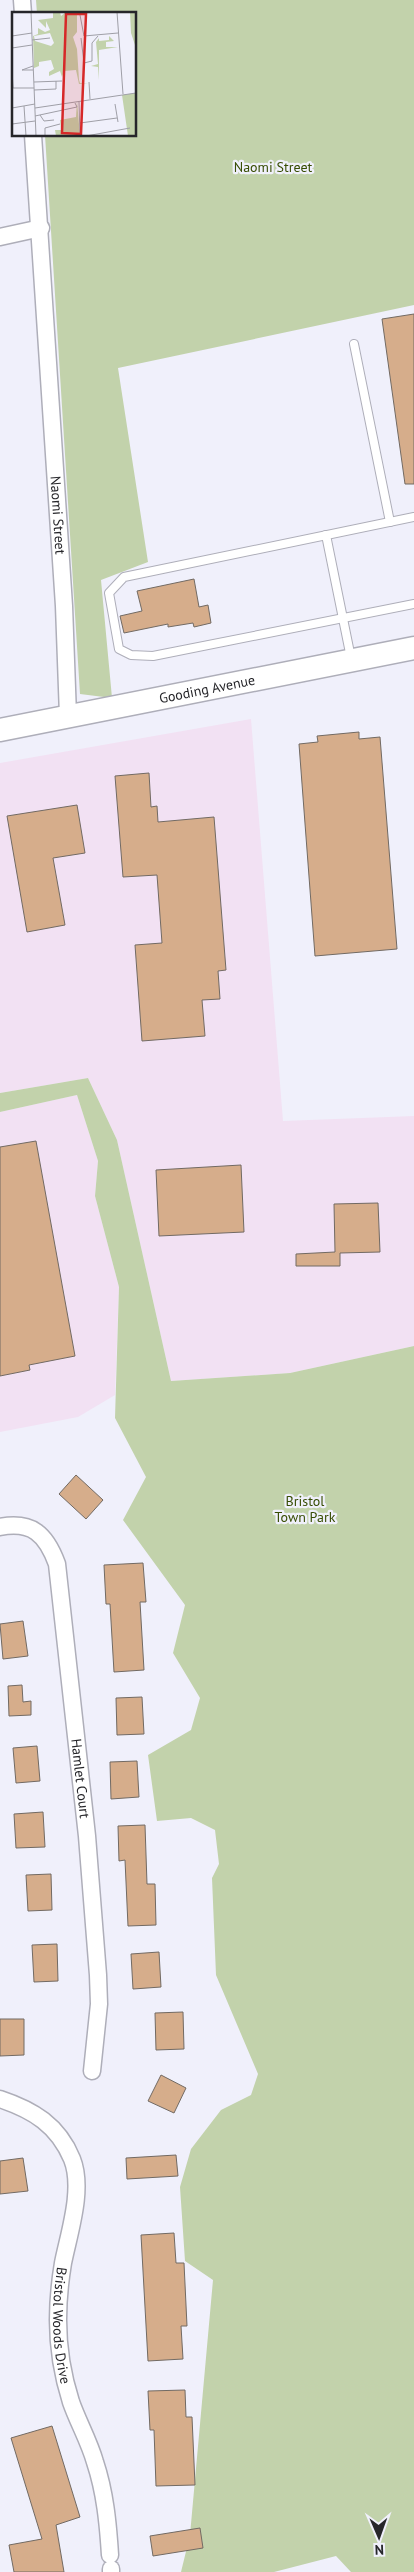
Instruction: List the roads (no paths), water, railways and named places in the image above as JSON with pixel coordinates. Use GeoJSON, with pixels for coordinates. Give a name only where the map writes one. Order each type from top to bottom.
{"type":"FeatureCollection","features":[{"type":"Feature","properties":{"kind":"main road","name":"Gooding Avenue"},"geometry":{"type":"LineString","coordinates":[[0,730],[414,648]]}},
{"type":"Feature","properties":{"kind":"street","name":"Naomi Street"},"geometry":{"type":"LineString","coordinates":[[33,136],[41,228],[64,606],[68,716]]}},
{"type":"Feature","properties":{"kind":"street"},"geometry":{"type":"LineString","coordinates":[[0,237],[41,228]]}},
{"type":"Feature","properties":{"kind":"street","name":"Hamlet Court"},"geometry":{"type":"LineString","coordinates":[[0,1527],[22,1525],[42,1535],[57,1564],[87,1836],[98,1975],[99,2014],[92,2071]]}},
{"type":"Feature","properties":{"kind":"street","name":"Bristol Woods Drive"},"geometry":{"type":"LineString","coordinates":[[0,2099],[18,2104],[41,2116],[60,2136],[73,2160],[76,2202],[63,2266],[58,2320],[65,2379],[71,2402],[95,2460],[107,2509],[110,2565]]}},
{"type":"Feature","properties":{"kind":"lane"},"geometry":{"type":"LineString","coordinates":[[354,344],[390,522]]}},
{"type":"Feature","properties":{"kind":"lane"},"geometry":{"type":"LineString","coordinates":[[414,517],[124,577],[109,593],[119,648],[131,656],[153,656],[414,604]]}},
{"type":"Feature","properties":{"kind":"lane"},"geometry":{"type":"LineString","coordinates":[[326,535],[351,660]]}},
{"type":"Feature","properties":{"kind":"park label","name":"Bristol Town Park"},"geometry":{"type":"Point","coordinates":[305,1509]}}]}
